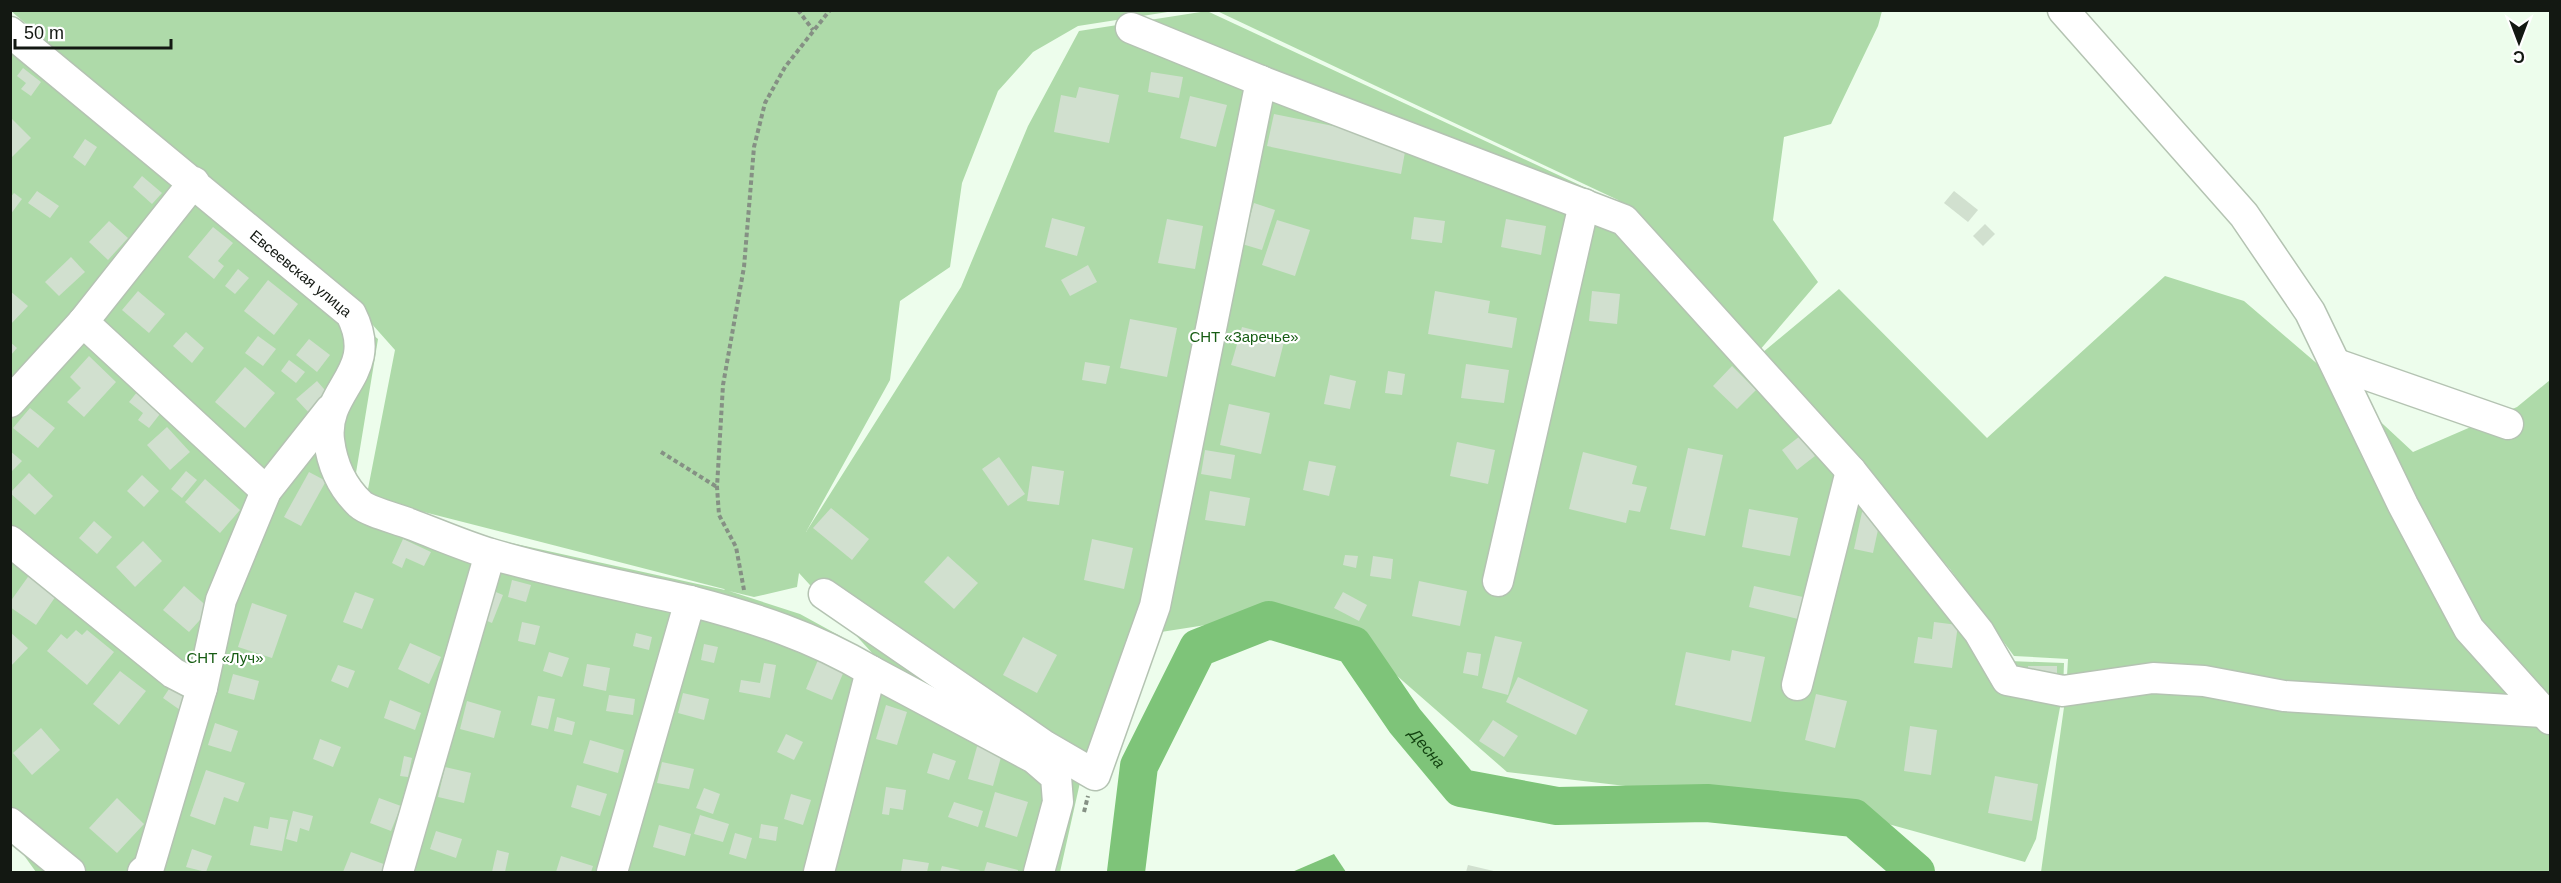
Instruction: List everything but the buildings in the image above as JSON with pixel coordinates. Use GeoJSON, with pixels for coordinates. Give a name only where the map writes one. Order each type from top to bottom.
{"type":"FeatureCollection","features":[{"type":"Feature","properties":{"kind":"street"},"geometry":{"type":"LineString","coordinates":[[2063,10],[2244,215],[2310,312],[2403,504],[2469,629],[2547,716]]}},
{"type":"Feature","properties":{"kind":"street"},"geometry":{"type":"LineString","coordinates":[[1131,28],[1261,81],[1624,220],[1851,471],[1979,632],[2007,680],[2063,691],[2153,678],[2205,681],[2284,696],[2547,716]]}},
{"type":"Feature","properties":{"kind":"street","name":"Евсеевская улица"},"geometry":{"type":"LineString","coordinates":[[11,32],[351,314],[358,328],[360,347],[357,364],[349,382],[330,410],[266,491],[221,600],[202,688],[149,867],[143,873]]}},
{"type":"Feature","properties":{"kind":"street"},"geometry":{"type":"LineString","coordinates":[[824,594],[1046,746],[1095,775],[1155,606],[1261,81]]}},
{"type":"Feature","properties":{"kind":"street"},"geometry":{"type":"LineString","coordinates":[[10,402],[83,322],[194,182]]}},
{"type":"Feature","properties":{"kind":"street"},"geometry":{"type":"LineString","coordinates":[[1498,581],[1584,204]]}},
{"type":"Feature","properties":{"kind":"street"},"geometry":{"type":"LineString","coordinates":[[83,322],[266,491]]}},
{"type":"Feature","properties":{"kind":"street"},"geometry":{"type":"LineString","coordinates":[[2336,364],[2508,423]]}},
{"type":"Feature","properties":{"kind":"street"},"geometry":{"type":"LineString","coordinates":[[330,410],[329,440],[338,475],[362,506],[490,554],[743,615],[829,646],[871,671],[1034,758],[1056,777],[1058,802],[1039,873]]}},
{"type":"Feature","properties":{"kind":"street"},"geometry":{"type":"LineString","coordinates":[[1797,685],[1851,471]]}},
{"type":"Feature","properties":{"kind":"street"},"geometry":{"type":"LineString","coordinates":[[10,541],[173,673],[202,688]]}},
{"type":"Feature","properties":{"kind":"street"},"geometry":{"type":"LineString","coordinates":[[398,873],[490,554]]}},
{"type":"Feature","properties":{"kind":"street"},"geometry":{"type":"LineString","coordinates":[[612,873],[690,602]]}},
{"type":"Feature","properties":{"kind":"street"},"geometry":{"type":"LineString","coordinates":[[819,873],[871,671]]}},
{"type":"Feature","properties":{"kind":"street"},"geometry":{"type":"LineString","coordinates":[[10,824],[70,873]]}},
{"type":"Feature","properties":{"kind":"path"},"geometry":{"type":"LineString","coordinates":[[798,10],[813,30]]}},
{"type":"Feature","properties":{"kind":"path"},"geometry":{"type":"LineString","coordinates":[[743,615],[744,588],[736,547],[719,514],[717,486],[723,385],[744,267],[754,147],[765,103],[785,67],[830,10]]}},
{"type":"Feature","properties":{"kind":"path"},"geometry":{"type":"LineString","coordinates":[[661,452],[717,486]]}},
{"type":"Feature","properties":{"kind":"green space"},"geometry":{"type":"Polygon","coordinates":[[[11,11],[1174,11],[1078,26],[1033,52],[998,91],[962,183],[950,267],[900,301],[890,380],[806,532],[961,287],[1028,126],[1079,31],[1207,11],[1616,202],[2009,661],[2064,663],[2063,691],[2036,839],[2025,862],[1845,812],[1507,772],[1356,640],[1270,615],[1161,632],[1081,778],[1060,872],[36,872],[10,836],[10,34],[378,339],[354,485],[367,494],[395,350],[355,305],[11,11]],[[377,500],[403,519],[725,590],[724,589],[377,500]],[[799,573],[797,587],[754,597],[729,591],[800,614],[873,654],[799,573]]]}},
{"type":"Feature","properties":{"kind":"green space"},"geometry":{"type":"Polygon","coordinates":[[[1217,11],[1882,11],[1878,26],[1831,124],[1784,137],[1773,220],[1818,282],[1759,351],[1618,200],[1217,11]]]}},
{"type":"Feature","properties":{"kind":"green space"},"geometry":{"type":"Polygon","coordinates":[[[2165,276],[2244,301],[2328,373],[2413,452],[2517,407],[2550,380],[2550,872],[2041,872],[2066,693],[2068,659],[2014,656],[1950,569],[1762,353],[1839,289],[1987,438],[2165,276]]]}},
{"type":"Feature","properties":{"kind":"shaded area"},"geometry":{"type":"Polygon","coordinates":[[[1334,854],[1346,872],[1292,872],[1334,854]]]}},
{"type":"Feature","properties":{"kind":"waterway","name":"Десна"},"geometry":{"type":"LineString","coordinates":[[1126,872],[1139,766],[1198,648],[1269,620],[1353,645],[1405,721],[1461,788],[1557,806],[1707,803],[1854,818],[1916,872]]}},
{"type":"Feature","properties":{"kind":"park label","name":"СНТ «Заречье»"},"geometry":{"type":"Point","coordinates":[1244,336]}},
{"type":"Feature","properties":{"kind":"park label","name":"СНТ «Луч»"},"geometry":{"type":"Point","coordinates":[225,657]}}]}
